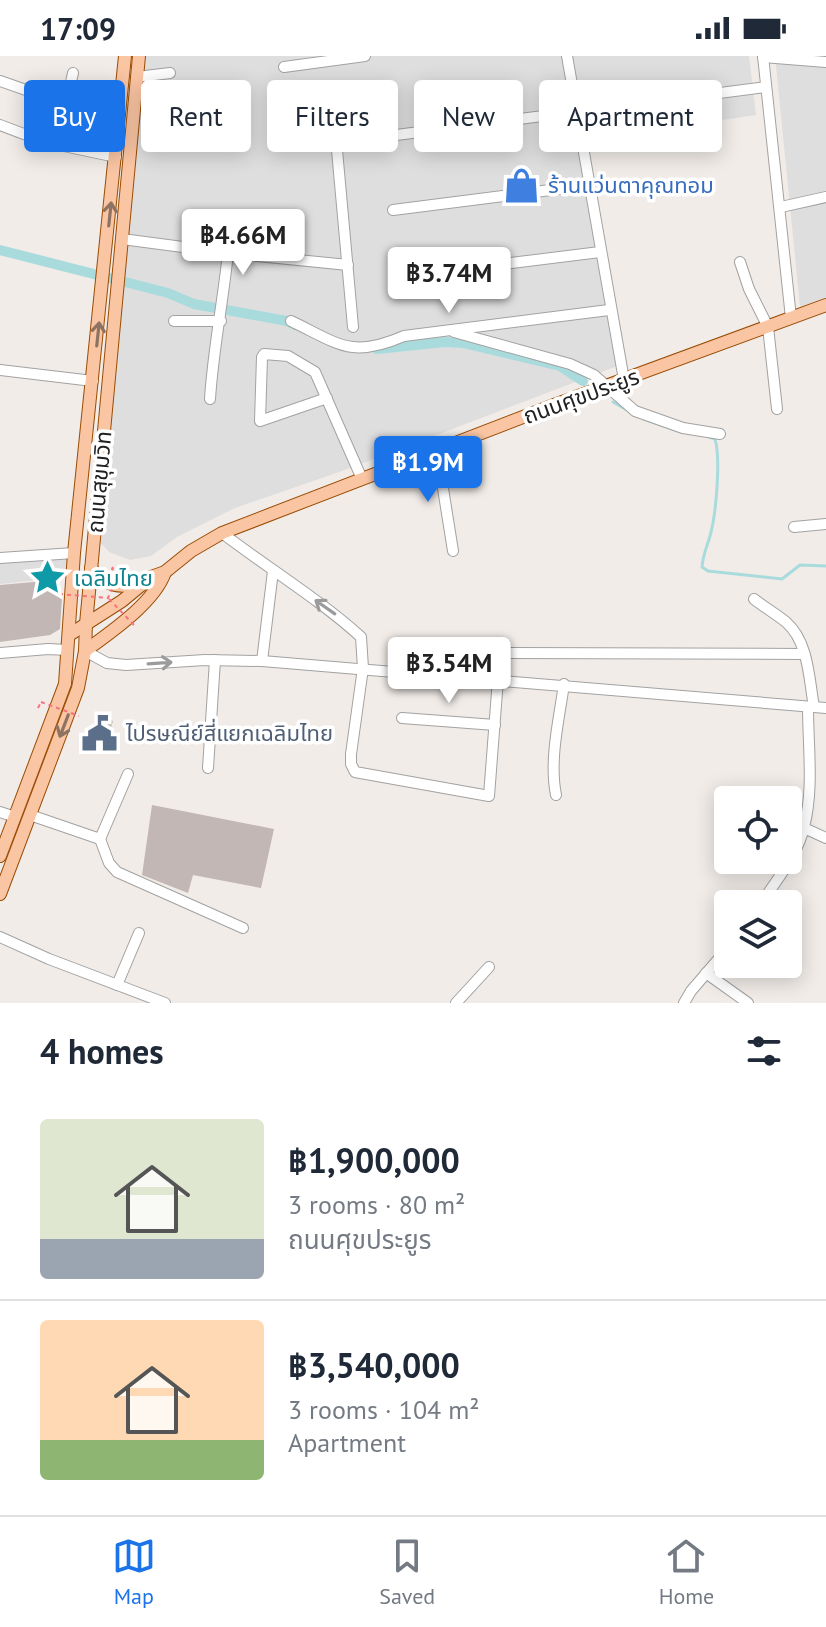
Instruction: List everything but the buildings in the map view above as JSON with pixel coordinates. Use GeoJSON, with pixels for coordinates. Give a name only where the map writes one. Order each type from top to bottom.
{"type":"FeatureCollection","features":[{"type":"Feature","properties":{"kind":"main road","name":"ถนนสุขุมวิท"},"geometry":{"type":"LineString","coordinates":[[0,894],[78,688],[85,651],[122,239],[125,56]]}},
{"type":"Feature","properties":{"kind":"main road","name":"ถนนสุขุมวิท"},"geometry":{"type":"LineString","coordinates":[[0,856],[65,684],[74,553],[105,264],[139,56]]}},
{"type":"Feature","properties":{"kind":"main road","name":"ถนนศุขประยูร"},"geometry":{"type":"LineString","coordinates":[[69,635],[122,601],[144,582],[165,572],[191,551],[222,533],[607,385],[826,305]]}},
{"type":"Feature","properties":{"kind":"main road"},"geometry":{"type":"LineString","coordinates":[[91,568],[97,577],[110,584],[125,587],[144,582]]}},
{"type":"Feature","properties":{"kind":"main road","name":"ถนนศุขประยูร"},"geometry":{"type":"LineString","coordinates":[[85,651],[111,632],[160,586],[165,572]]}},
{"type":"Feature","properties":{"kind":"main road"},"geometry":{"type":"LineString","coordinates":[[68,650],[85,651]]}},
{"type":"Feature","properties":{"kind":"street"},"geometry":{"type":"LineString","coordinates":[[284,67],[365,56]]}},
{"type":"Feature","properties":{"kind":"street"},"geometry":{"type":"LineString","coordinates":[[567,56],[571,80]]}},
{"type":"Feature","properties":{"kind":"street"},"geometry":{"type":"LineString","coordinates":[[791,318],[763,57],[826,62]]}},
{"type":"Feature","properties":{"kind":"street"},"geometry":{"type":"LineString","coordinates":[[0,81],[66,104],[73,73]]}},
{"type":"Feature","properties":{"kind":"street"},"geometry":{"type":"LineString","coordinates":[[137,77],[170,73]]}},
{"type":"Feature","properties":{"kind":"street"},"geometry":{"type":"LineString","coordinates":[[722,93],[766,87]]}},
{"type":"Feature","properties":{"kind":"street"},"geometry":{"type":"LineString","coordinates":[[398,135],[539,116]]}},
{"type":"Feature","properties":{"kind":"street"},"geometry":{"type":"LineString","coordinates":[[0,125],[45,142],[122,162]]}},
{"type":"Feature","properties":{"kind":"street"},"geometry":{"type":"LineString","coordinates":[[337,152],[353,327]]}},
{"type":"Feature","properties":{"kind":"street"},"geometry":{"type":"LineString","coordinates":[[584,152],[609,310],[624,380]]}},
{"type":"Feature","properties":{"kind":"street"},"geometry":{"type":"LineString","coordinates":[[393,210],[590,185]]}},
{"type":"Feature","properties":{"kind":"street"},"geometry":{"type":"LineString","coordinates":[[781,207],[826,197]]}},
{"type":"Feature","properties":{"kind":"street"},"geometry":{"type":"LineString","coordinates":[[122,239],[348,265]]}},
{"type":"Feature","properties":{"kind":"street"},"geometry":{"type":"LineString","coordinates":[[398,277],[600,252]]}},
{"type":"Feature","properties":{"kind":"street"},"geometry":{"type":"LineString","coordinates":[[210,399],[213,355],[221,320],[228,253]]}},
{"type":"Feature","properties":{"kind":"street"},"geometry":{"type":"LineString","coordinates":[[740,262],[749,289],[768,327],[777,409]]}},
{"type":"Feature","properties":{"kind":"street"},"geometry":{"type":"LineString","coordinates":[[291,321],[349,348],[383,345],[404,336],[609,310]]}},
{"type":"Feature","properties":{"kind":"street"},"geometry":{"type":"LineString","coordinates":[[174,321],[221,320]]}},
{"type":"Feature","properties":{"kind":"street"},"geometry":{"type":"LineString","coordinates":[[452,332],[570,364],[594,375],[635,411],[683,428],[720,434]]}},
{"type":"Feature","properties":{"kind":"street"},"geometry":{"type":"LineString","coordinates":[[327,398],[260,421],[264,354],[288,356],[315,372],[327,398],[362,479]]}},
{"type":"Feature","properties":{"kind":"street"},"geometry":{"type":"LineString","coordinates":[[0,370],[93,381]]}},
{"type":"Feature","properties":{"kind":"street"},"geometry":{"type":"LineString","coordinates":[[437,451],[453,551]]}},
{"type":"Feature","properties":{"kind":"street"},"geometry":{"type":"LineString","coordinates":[[794,527],[826,524]]}},
{"type":"Feature","properties":{"kind":"street"},"geometry":{"type":"LineString","coordinates":[[222,533],[330,609],[361,637],[363,668],[351,754],[355,772],[489,796],[498,679]]}},
{"type":"Feature","properties":{"kind":"street"},"geometry":{"type":"LineString","coordinates":[[0,558],[74,553]]}},
{"type":"Feature","properties":{"kind":"street"},"geometry":{"type":"LineString","coordinates":[[262,661],[273,571]]}},
{"type":"Feature","properties":{"kind":"street"},"geometry":{"type":"LineString","coordinates":[[754,599],[795,632],[804,654],[816,707],[804,828],[794,852],[770,890]]}},
{"type":"Feature","properties":{"kind":"street"},"geometry":{"type":"LineString","coordinates":[[0,653],[68,650]]}},
{"type":"Feature","properties":{"kind":"street"},"geometry":{"type":"LineString","coordinates":[[85,651],[107,663],[126,665],[262,661],[816,707]]}},
{"type":"Feature","properties":{"kind":"street"},"geometry":{"type":"LineString","coordinates":[[507,653],[804,654]]}},
{"type":"Feature","properties":{"kind":"street"},"geometry":{"type":"LineString","coordinates":[[208,768],[215,660]]}},
{"type":"Feature","properties":{"kind":"street"},"geometry":{"type":"LineString","coordinates":[[556,795],[553,782],[564,684]]}},
{"type":"Feature","properties":{"kind":"street"},"geometry":{"type":"LineString","coordinates":[[402,718],[495,725]]}},
{"type":"Feature","properties":{"kind":"street"},"geometry":{"type":"LineString","coordinates":[[128,774],[100,839],[109,863],[117,872],[243,928]]}},
{"type":"Feature","properties":{"kind":"street"},"geometry":{"type":"LineString","coordinates":[[0,812],[15,817]]}},
{"type":"Feature","properties":{"kind":"street"},"geometry":{"type":"LineString","coordinates":[[30,815],[100,839]]}},
{"type":"Feature","properties":{"kind":"street"},"geometry":{"type":"LineString","coordinates":[[804,828],[826,838]]}},
{"type":"Feature","properties":{"kind":"street"},"geometry":{"type":"LineString","coordinates":[[117,985],[139,933]]}},
{"type":"Feature","properties":{"kind":"street"},"geometry":{"type":"LineString","coordinates":[[0,937],[165,1003]]}},
{"type":"Feature","properties":{"kind":"street"},"geometry":{"type":"LineString","coordinates":[[684,1003],[714,964]]}},
{"type":"Feature","properties":{"kind":"street"},"geometry":{"type":"LineString","coordinates":[[456,1003],[489,967]]}},
{"type":"Feature","properties":{"kind":"street"},"geometry":{"type":"LineString","coordinates":[[706,973],[748,1003]]}},
{"type":"Feature","properties":{"kind":"path"},"geometry":{"type":"LineString","coordinates":[[108,598],[120,572]]}},
{"type":"Feature","properties":{"kind":"path"},"geometry":{"type":"LineString","coordinates":[[59,594],[108,598],[134,625]]}},
{"type":"Feature","properties":{"kind":"path"},"geometry":{"type":"LineString","coordinates":[[38,708],[41,702],[79,716]]}},
{"type":"Feature","properties":{"kind":"shaded area"},"geometry":{"type":"Polygon","coordinates":[[[146,56],[749,56],[756,115],[722,120],[722,80],[539,80],[539,152],[585,152],[620,365],[345,470],[235,508],[177,537],[151,556],[130,560],[109,552],[100,542],[141,109],[141,152],[251,152],[251,80],[144,80],[146,56]]]}},
{"type":"Feature","properties":{"kind":"shaded area"},"geometry":{"type":"Polygon","coordinates":[[[775,56],[826,56],[826,298],[800,307],[775,56]]]}},
{"type":"Feature","properties":{"kind":"shaded area"},"geometry":{"type":"Polygon","coordinates":[[[71,551],[67,577],[0,584],[0,555],[71,551]]]}},
{"type":"Feature","properties":{"kind":"waterway"},"geometry":{"type":"LineString","coordinates":[[0,250],[168,293],[194,304],[295,325]]}},
{"type":"Feature","properties":{"kind":"waterway"},"geometry":{"type":"LineString","coordinates":[[377,349],[463,343],[560,366],[583,381]]}},
{"type":"Feature","properties":{"kind":"waterway"},"geometry":{"type":"LineString","coordinates":[[613,402],[627,410]]}},
{"type":"Feature","properties":{"kind":"waterway"},"geometry":{"type":"LineString","coordinates":[[644,419],[678,431]]}},
{"type":"Feature","properties":{"kind":"waterway"},"geometry":{"type":"LineString","coordinates":[[709,437],[715,439],[717,448],[717,487],[712,527],[702,567],[708,571],[782,579],[800,565],[826,566]]}},
{"type":"Feature","properties":{"kind":"place","name":"ร้านแว่นตาคุณทอม"},"geometry":{"type":"Point","coordinates":[522,185]}},
{"type":"Feature","properties":{"kind":"place","name":"เฉลิมไทย"},"geometry":{"type":"Point","coordinates":[48,578]}},
{"type":"Feature","properties":{"kind":"place","name":"ไปรษณีย์สี่แยกเฉลิมไทย"},"geometry":{"type":"Point","coordinates":[100,733]}}]}
